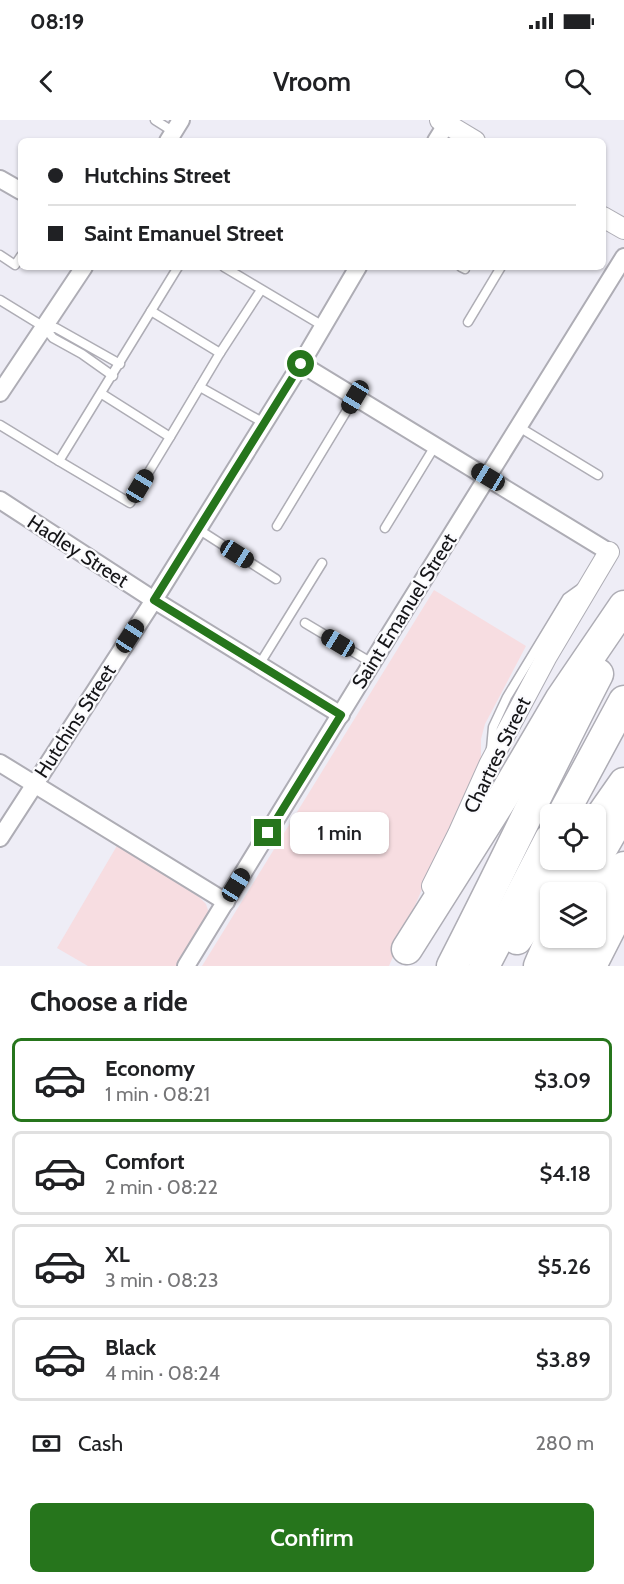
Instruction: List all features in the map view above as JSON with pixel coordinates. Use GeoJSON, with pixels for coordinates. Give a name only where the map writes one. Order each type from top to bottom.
{"type":"FeatureCollection","features":[{"type":"Feature","properties":{"kind":"highway"},"geometry":{"type":"LineString","coordinates":[[403,957],[503,797],[560,700],[624,606]]}},
{"type":"Feature","properties":{"kind":"highway"},"geometry":{"type":"LineString","coordinates":[[452,966],[511,852],[554,759],[624,625]]}},
{"type":"Feature","properties":{"kind":"highway"},"geometry":{"type":"LineString","coordinates":[[568,804],[624,701]]}},
{"type":"Feature","properties":{"kind":"highway"},"geometry":{"type":"LineString","coordinates":[[606,809],[624,783]]}},
{"type":"Feature","properties":{"kind":"highway"},"geometry":{"type":"LineString","coordinates":[[583,882],[624,810]]}},
{"type":"Feature","properties":{"kind":"highway"},"geometry":{"type":"LineString","coordinates":[[484,966],[540,858]]}},
{"type":"Feature","properties":{"kind":"highway"},"geometry":{"type":"LineString","coordinates":[[606,899],[624,867]]}},
{"type":"Feature","properties":{"kind":"highway"},"geometry":{"type":"LineString","coordinates":[[496,966],[563,870]]}},
{"type":"Feature","properties":{"kind":"highway"},"geometry":{"type":"LineString","coordinates":[[606,918],[624,901]]}},
{"type":"Feature","properties":{"kind":"highway"},"geometry":{"type":"LineString","coordinates":[[539,966],[568,948]]}},
{"type":"Feature","properties":{"kind":"highway"},"geometry":{"type":"LineString","coordinates":[[562,966],[576,948]]}},
{"type":"Feature","properties":{"kind":"street"},"geometry":{"type":"LineString","coordinates":[[437,138],[445,121],[470,138]]}},
{"type":"Feature","properties":{"kind":"street"},"geometry":{"type":"LineString","coordinates":[[0,178],[18,189]]}},
{"type":"Feature","properties":{"kind":"street"},"geometry":{"type":"LineString","coordinates":[[606,219],[624,229]]}},
{"type":"Feature","properties":{"kind":"street","name":"Saint Emanuel Street"},"geometry":{"type":"LineString","coordinates":[[186,966],[624,257]]}},
{"type":"Feature","properties":{"kind":"street"},"geometry":{"type":"LineString","coordinates":[[0,393],[82,270]]}},
{"type":"Feature","properties":{"kind":"street","name":"Hutchins Street"},"geometry":{"type":"LineString","coordinates":[[0,838],[198,530],[356,270]]}},
{"type":"Feature","properties":{"kind":"street"},"geometry":{"type":"LineString","coordinates":[[301,364],[609,552]]}},
{"type":"Feature","properties":{"kind":"street","name":"Hadley Street"},"geometry":{"type":"LineString","coordinates":[[0,500],[154,600],[341,715]]}},
{"type":"Feature","properties":{"kind":"street","name":"Chartres Street"},"geometry":{"type":"LineString","coordinates":[[403,957],[433,883],[489,765],[546,658],[609,552]]}},
{"type":"Feature","properties":{"kind":"street"},"geometry":{"type":"LineString","coordinates":[[0,763],[226,902]]}},
{"type":"Feature","properties":{"kind":"lane"},"geometry":{"type":"LineString","coordinates":[[154,120],[174,131]]}},
{"type":"Feature","properties":{"kind":"lane"},"geometry":{"type":"LineString","coordinates":[[0,255],[15,265],[18,260]]}},
{"type":"Feature","properties":{"kind":"lane"},"geometry":{"type":"LineString","coordinates":[[59,461],[176,270]]}},
{"type":"Feature","properties":{"kind":"lane"},"geometry":{"type":"LineString","coordinates":[[229,270],[323,326]]}},
{"type":"Feature","properties":{"kind":"lane"},"geometry":{"type":"LineString","coordinates":[[468,322],[499,270]]}},
{"type":"Feature","properties":{"kind":"lane"},"geometry":{"type":"LineString","coordinates":[[0,425],[130,502],[261,290]]}},
{"type":"Feature","properties":{"kind":"lane"},"geometry":{"type":"LineString","coordinates":[[0,300],[44,327],[53,338],[82,354],[113,376]]}},
{"type":"Feature","properties":{"kind":"lane"},"geometry":{"type":"LineString","coordinates":[[151,311],[220,353]]}},
{"type":"Feature","properties":{"kind":"lane"},"geometry":{"type":"LineString","coordinates":[[44,327],[56,328],[120,364]]}},
{"type":"Feature","properties":{"kind":"lane"},"geometry":{"type":"LineString","coordinates":[[200,387],[264,423]]}},
{"type":"Feature","properties":{"kind":"lane"},"geometry":{"type":"LineString","coordinates":[[102,394],[170,437]]}},
{"type":"Feature","properties":{"kind":"lane"},"geometry":{"type":"LineString","coordinates":[[277,526],[355,397]]}},
{"type":"Feature","properties":{"kind":"lane"},"geometry":{"type":"LineString","coordinates":[[519,426],[598,475]]}},
{"type":"Feature","properties":{"kind":"lane"},"geometry":{"type":"LineString","coordinates":[[385,528],[435,446]]}},
{"type":"Feature","properties":{"kind":"lane"},"geometry":{"type":"LineString","coordinates":[[198,530],[276,579]]}},
{"type":"Feature","properties":{"kind":"lane"},"geometry":{"type":"LineString","coordinates":[[259,664],[322,562]]}},
{"type":"Feature","properties":{"kind":"lane"},"geometry":{"type":"LineString","coordinates":[[305,622],[372,663]]}},
{"type":"Feature","properties":{"kind":"shaded area"},"geometry":{"type":"Polygon","coordinates":[[[434,590],[526,646],[485,724],[481,739],[481,762],[441,845],[389,966],[202,966],[434,590]]]}},
{"type":"Feature","properties":{"kind":"shaded area"},"geometry":{"type":"Polygon","coordinates":[[[118,844],[199,897],[206,904],[207,916],[176,966],[88,966],[57,948],[118,844]]]}},
{"type":"Feature","properties":{"kind":"route"},"geometry":{"type":"LineString","coordinates":[[268,833],[341,715],[154,600],[301,364]]}}]}
